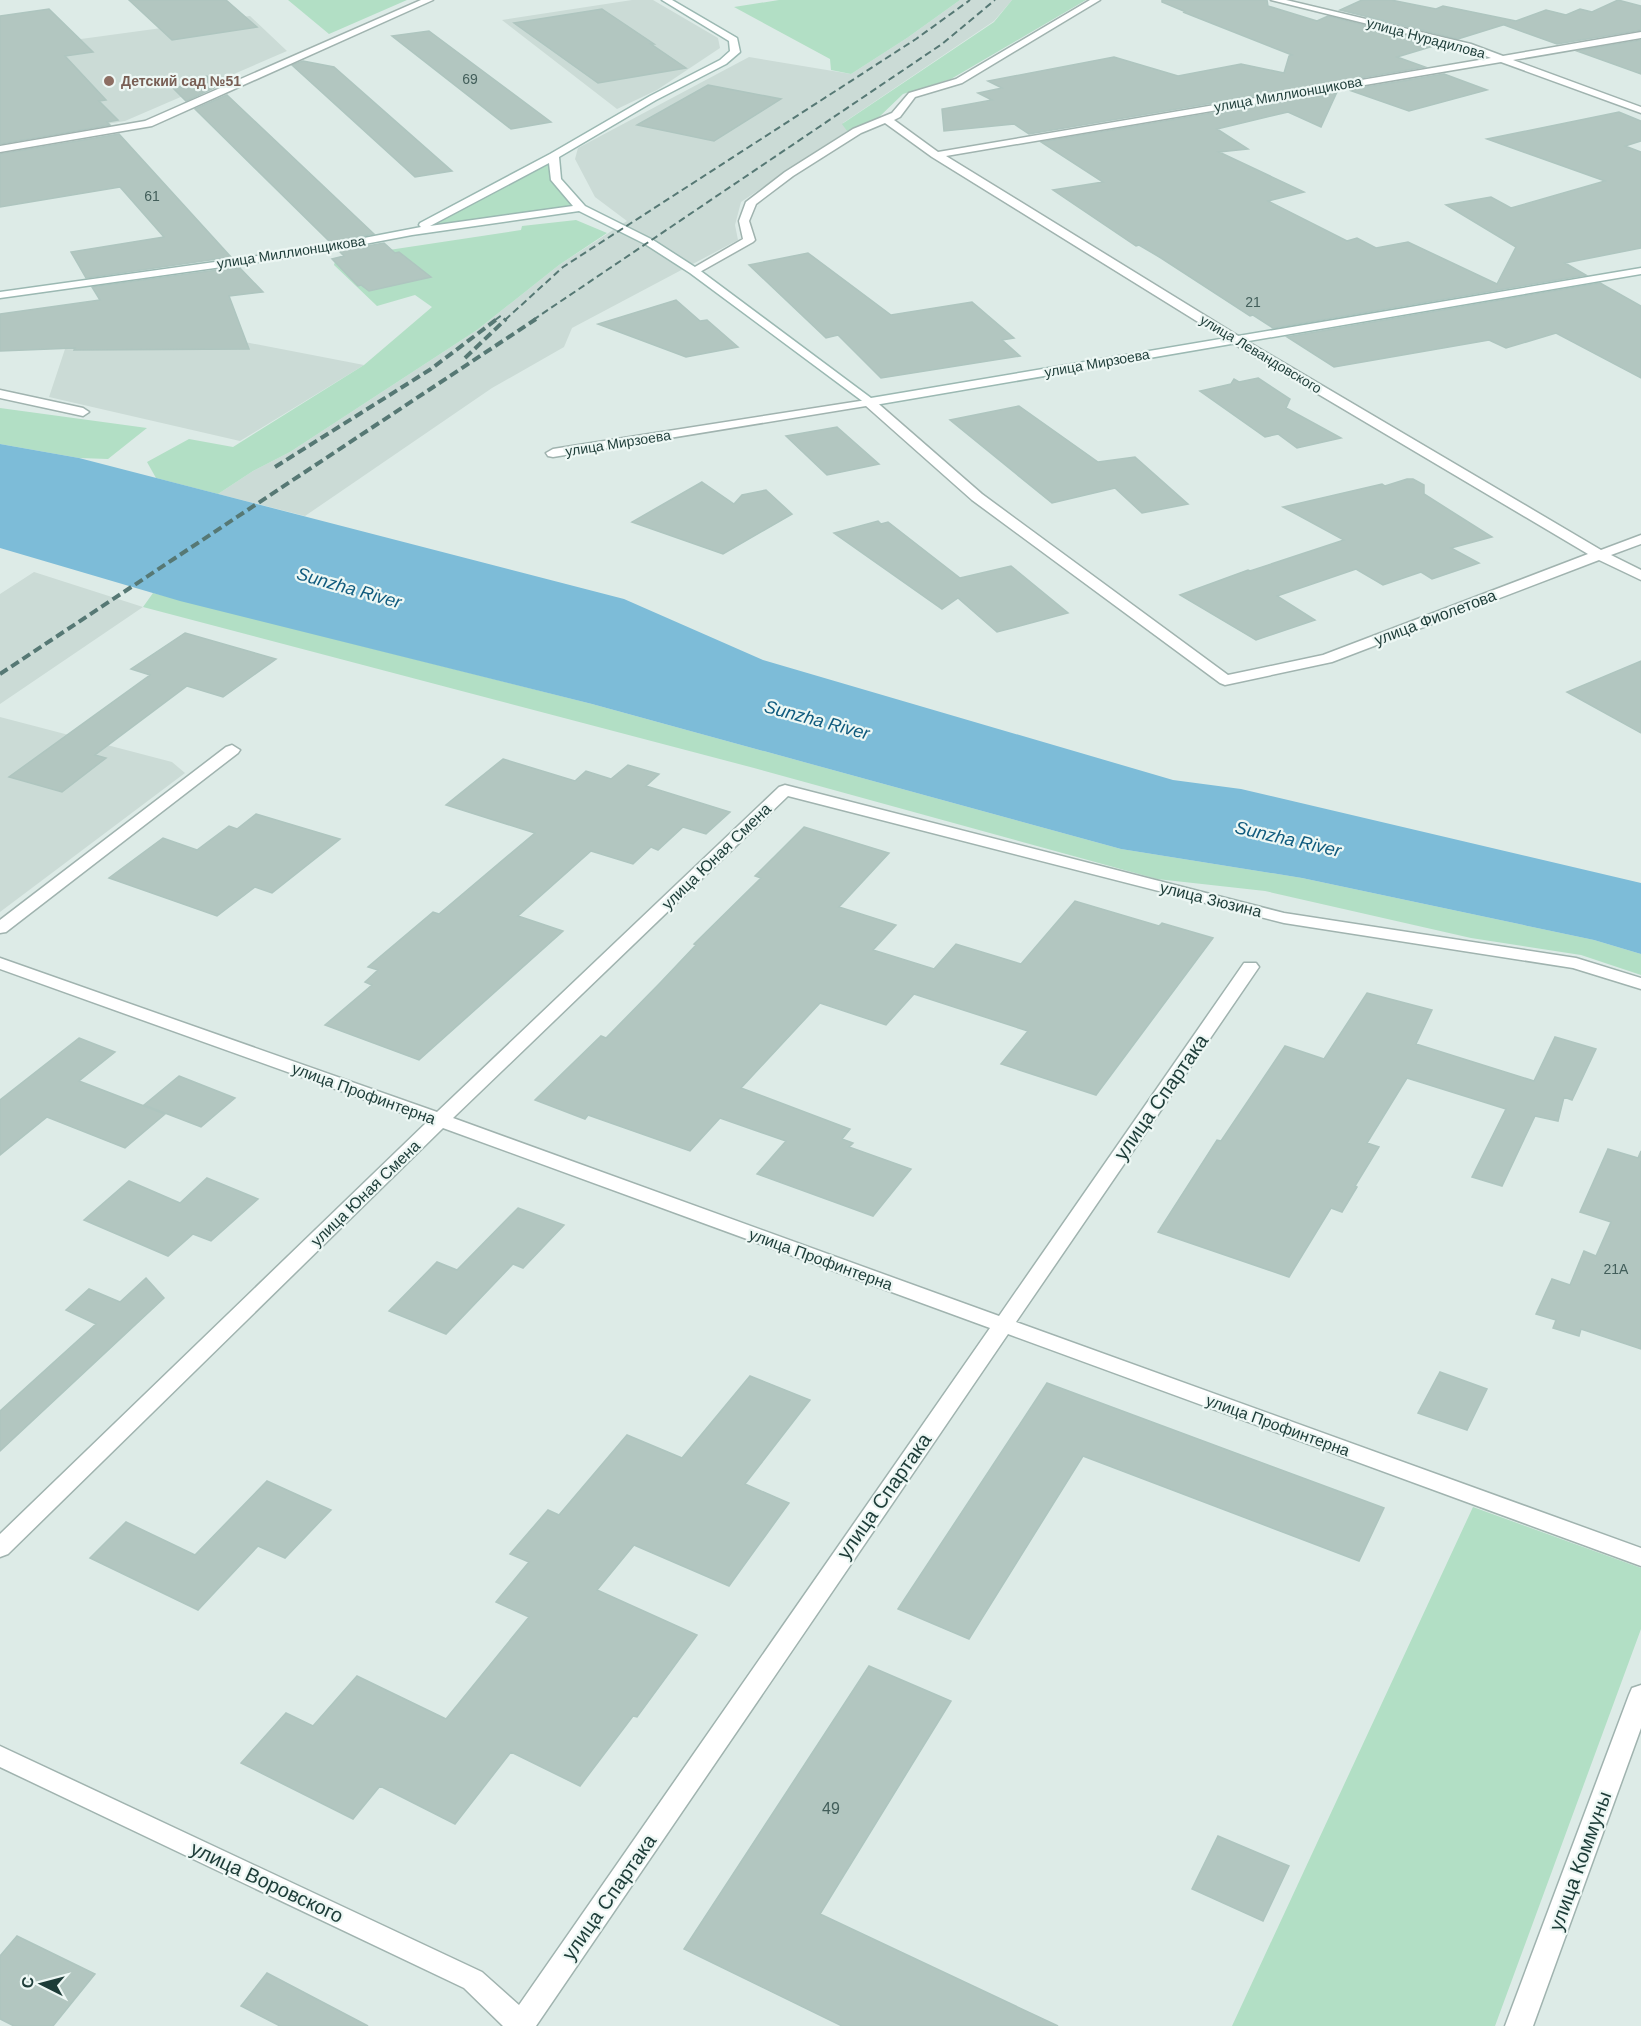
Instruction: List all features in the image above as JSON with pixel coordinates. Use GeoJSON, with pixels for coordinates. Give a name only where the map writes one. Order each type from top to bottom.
{"type":"FeatureCollection","features":[{"type":"Feature","properties":{"kind":"street"},"geometry":{"type":"LineString","coordinates":[[0,149],[148,124],[429,0]]}},
{"type":"Feature","properties":{"kind":"street"},"geometry":{"type":"LineString","coordinates":[[412,232],[554,156],[653,98],[723,62],[735,52],[734,40],[666,0]]}},
{"type":"Feature","properties":{"kind":"street"},"geometry":{"type":"LineString","coordinates":[[694,271],[749,240],[744,221],[751,202],[789,174],[857,131],[896,115],[912,95],[959,81],[1096,0]]}},
{"type":"Feature","properties":{"kind":"street","name":"улица Нурадилова"},"geometry":{"type":"LineString","coordinates":[[1275,0],[1468,46],[1641,110]]}},
{"type":"Feature","properties":{"kind":"street","name":"улица Миллионщикова"},"geometry":{"type":"LineString","coordinates":[[936,155],[1641,34]]}},
{"type":"Feature","properties":{"kind":"street","name":"улица Левандовского"},"geometry":{"type":"LineString","coordinates":[[888,120],[936,155],[1236,340],[1598,554],[1641,576]]}},
{"type":"Feature","properties":{"kind":"street"},"geometry":{"type":"LineString","coordinates":[[554,156],[556,180],[581,208],[650,242],[694,271],[869,402]]}},
{"type":"Feature","properties":{"kind":"street","name":"улица Миллионщикова"},"geometry":{"type":"LineString","coordinates":[[0,295],[307,252],[412,232],[581,208]]}},
{"type":"Feature","properties":{"kind":"street","name":"улица Мирзоева"},"geometry":{"type":"LineString","coordinates":[[553,453],[1641,272]]}},
{"type":"Feature","properties":{"kind":"street"},"geometry":{"type":"LineString","coordinates":[[0,394],[83,412]]}},
{"type":"Feature","properties":{"kind":"street","name":"улица Фиолетова"},"geometry":{"type":"LineString","coordinates":[[869,402],[977,497],[1225,681],[1327,659],[1641,539]]}},
{"type":"Feature","properties":{"kind":"street"},"geometry":{"type":"LineString","coordinates":[[0,928],[232,750]]}},
{"type":"Feature","properties":{"kind":"street","name":"улица Зюзина"},"geometry":{"type":"LineString","coordinates":[[785,790],[1284,918],[1576,963],[1641,984]]}},
{"type":"Feature","properties":{"kind":"street","name":"улица Юная Смена"},"geometry":{"type":"LineString","coordinates":[[0,1548],[440,1120],[785,790]]}},
{"type":"Feature","properties":{"kind":"street","name":"улица Профинтерна"},"geometry":{"type":"LineString","coordinates":[[0,963],[440,1120],[1641,1557]]}},
{"type":"Feature","properties":{"kind":"street","name":"улица Спартака"},"geometry":{"type":"LineString","coordinates":[[521,2026],[1250,967]]}},
{"type":"Feature","properties":{"kind":"street","name":"улица Коммуны"},"geometry":{"type":"LineString","coordinates":[[1520,2026],[1641,1695]]}},
{"type":"Feature","properties":{"kind":"street","name":"улица Воровского"},"geometry":{"type":"LineString","coordinates":[[0,1756],[473,1980],[521,2026]]}},
{"type":"Feature","properties":{"kind":"shaded area"},"geometry":{"type":"Polygon","coordinates":[[[632,0],[653,0],[718,38],[720,48],[657,90],[617,109],[502,20],[632,0]]]}},
{"type":"Feature","properties":{"kind":"shaded area"},"geometry":{"type":"Polygon","coordinates":[[[960,0],[1012,0],[994,21],[843,123],[847,131],[741,202],[735,225],[738,240],[572,328],[564,347],[492,388],[305,516],[218,494],[253,471],[290,452],[477,330],[559,265],[627,221],[595,197],[575,159],[578,148],[749,57],[851,74],[960,0]]]}},
{"type":"Feature","properties":{"kind":"shaded area","name":"Детский сад №51"},"geometry":{"type":"Polygon","coordinates":[[[250,16],[287,51],[125,121],[0,141],[0,50],[250,16]]]}},
{"type":"Feature","properties":{"kind":"shaded area"},"geometry":{"type":"Polygon","coordinates":[[[208,335],[364,365],[240,441],[49,397],[68,340],[208,335]]]}},
{"type":"Feature","properties":{"kind":"shaded area"},"geometry":{"type":"Polygon","coordinates":[[[34,572],[143,607],[0,704],[0,594],[34,572]]]}},
{"type":"Feature","properties":{"kind":"shaded area"},"geometry":{"type":"Polygon","coordinates":[[[0,717],[172,762],[185,773],[0,912],[0,717]]]}},
{"type":"Feature","properties":{"kind":"green space"},"geometry":{"type":"Polygon","coordinates":[[[288,0],[407,0],[329,34],[288,0]]]}},
{"type":"Feature","properties":{"kind":"green space"},"geometry":{"type":"Polygon","coordinates":[[[779,0],[960,0],[851,74],[831,70],[830,59],[734,7],[779,0]]]}},
{"type":"Feature","properties":{"kind":"green space"},"geometry":{"type":"Polygon","coordinates":[[[1012,0],[1086,0],[951,79],[903,94],[877,119],[847,131],[842,124],[994,22],[1012,0]]]}},
{"type":"Feature","properties":{"kind":"green space"},"geometry":{"type":"Polygon","coordinates":[[[554,156],[556,180],[581,208],[412,232],[554,156]]]}},
{"type":"Feature","properties":{"kind":"green space"},"geometry":{"type":"Polygon","coordinates":[[[576,220],[607,233],[559,265],[477,330],[290,452],[253,471],[218,494],[156,478],[147,462],[189,439],[233,447],[364,365],[432,307],[415,295],[377,306],[334,265],[336,258],[521,230],[522,226],[576,220]]]}},
{"type":"Feature","properties":{"kind":"green space"},"geometry":{"type":"Polygon","coordinates":[[[0,408],[147,428],[108,459],[79,458],[0,444],[0,408]]]}},
{"type":"Feature","properties":{"kind":"green space"},"geometry":{"type":"Polygon","coordinates":[[[153,593],[592,704],[1121,849],[1302,878],[1594,940],[1641,954],[1641,975],[1581,955],[1471,938],[1265,891],[1157,879],[754,768],[143,607],[153,593]]]}},
{"type":"Feature","properties":{"kind":"green space"},"geometry":{"type":"Polygon","coordinates":[[[1473,1507],[1641,1568],[1641,1629],[1495,2026],[1232,2026],[1473,1507]]]}},
{"type":"Feature","properties":{"kind":"water","name":"Sunzha River"},"geometry":{"type":"Polygon","coordinates":[[[0,444],[79,458],[624,599],[763,660],[1173,780],[1241,789],[1641,883],[1641,954],[1594,940],[1302,878],[1121,849],[592,704],[180,601],[0,548],[0,444]]]}},
{"type":"Feature","properties":{"kind":"building"},"geometry":{"type":"Polygon","coordinates":[[[129,0],[226,0],[257,27],[172,40],[129,0]]]}},
{"type":"Feature","properties":{"kind":"building"},"geometry":{"type":"Polygon","coordinates":[[[1162,0],[1267,0],[1268,6],[1317,21],[1328,16],[1440,44],[1397,57],[1425,67],[1029,134],[1014,124],[944,131],[942,109],[992,100],[978,93],[1002,88],[988,81],[1114,57],[1178,76],[1241,64],[1284,73],[1289,56],[1292,55],[1183,12],[1186,12],[1162,0]]]}},
{"type":"Feature","properties":{"kind":"building"},"geometry":{"type":"Polygon","coordinates":[[[1362,0],[1391,0],[1436,9],[1443,6],[1516,21],[1546,10],[1566,15],[1580,9],[1592,12],[1618,0],[1641,6],[1641,30],[1557,44],[1504,25],[1506,24],[1458,39],[1340,10],[1362,0]]]}},
{"type":"Feature","properties":{"kind":"building"},"geometry":{"type":"Polygon","coordinates":[[[49,9],[93,52],[65,56],[106,100],[99,101],[118,120],[107,122],[110,125],[0,144],[0,16],[49,9]]]}},
{"type":"Feature","properties":{"kind":"building"},"geometry":{"type":"Polygon","coordinates":[[[602,9],[686,68],[598,83],[514,23],[602,9]]]}},
{"type":"Feature","properties":{"kind":"building"},"geometry":{"type":"Polygon","coordinates":[[[429,31],[551,122],[511,129],[392,36],[429,31]]]}},
{"type":"Feature","properties":{"kind":"building"},"geometry":{"type":"Polygon","coordinates":[[[1641,40],[1641,74],[1577,51],[1641,40]]]}},
{"type":"Feature","properties":{"kind":"building"},"geometry":{"type":"Polygon","coordinates":[[[303,61],[334,67],[452,171],[415,177],[292,65],[303,61]]]}},
{"type":"Feature","properties":{"kind":"building"},"geometry":{"type":"Polygon","coordinates":[[[1444,74],[1487,90],[1409,111],[1349,90],[1444,74]]]}},
{"type":"Feature","properties":{"kind":"building"},"geometry":{"type":"Polygon","coordinates":[[[207,76],[218,86],[186,101],[174,89],[207,76]]]}},
{"type":"Feature","properties":{"kind":"building"},"geometry":{"type":"Polygon","coordinates":[[[708,85],[781,99],[714,141],[637,125],[708,85]]]}},
{"type":"Feature","properties":{"kind":"building"},"geometry":{"type":"Polygon","coordinates":[[[1337,92],[1321,127],[1288,112],[1217,129],[1248,149],[1219,152],[1304,192],[1268,201],[1347,241],[1357,238],[1376,248],[1408,242],[1497,284],[1516,247],[1446,205],[1491,197],[1511,208],[1605,181],[1487,139],[1619,112],[1641,121],[1641,141],[1625,146],[1641,152],[1641,248],[1565,263],[1586,275],[1273,328],[1253,315],[1250,316],[1161,258],[1139,245],[1136,246],[1053,190],[1103,182],[1041,142],[1337,92]]]}},
{"type":"Feature","properties":{"kind":"building"},"geometry":{"type":"Polygon","coordinates":[[[227,95],[374,234],[330,242],[195,109],[227,95]]]}},
{"type":"Feature","properties":{"kind":"building"},"geometry":{"type":"Polygon","coordinates":[[[119,134],[231,257],[86,278],[71,252],[164,237],[120,187],[0,207],[0,154],[119,134]]]}},
{"type":"Feature","properties":{"kind":"building"},"geometry":{"type":"Polygon","coordinates":[[[384,243],[431,277],[369,291],[361,285],[358,286],[332,259],[344,256],[339,251],[384,243]]]}},
{"type":"Feature","properties":{"kind":"building"},"geometry":{"type":"Polygon","coordinates":[[[808,253],[891,315],[972,302],[1014,338],[1002,340],[1020,356],[881,378],[838,335],[826,338],[749,265],[808,253]]]}},
{"type":"Feature","properties":{"kind":"building"},"geometry":{"type":"Polygon","coordinates":[[[239,267],[263,292],[229,296],[249,349],[74,350],[75,348],[0,351],[0,314],[100,300],[92,287],[239,267]]]}},
{"type":"Feature","properties":{"kind":"building"},"geometry":{"type":"Polygon","coordinates":[[[1600,283],[1641,306],[1641,378],[1556,333],[1506,348],[1489,340],[1334,367],[1287,337],[1600,283]]]}},
{"type":"Feature","properties":{"kind":"building"},"geometry":{"type":"Polygon","coordinates":[[[676,300],[700,321],[707,320],[738,347],[686,357],[598,324],[676,300]]]}},
{"type":"Feature","properties":{"kind":"building"},"geometry":{"type":"Polygon","coordinates":[[[1258,378],[1290,399],[1286,408],[1341,438],[1297,448],[1278,434],[1265,437],[1200,391],[1231,384],[1234,379],[1239,382],[1258,378]]]}},
{"type":"Feature","properties":{"kind":"building"},"geometry":{"type":"Polygon","coordinates":[[[1019,406],[1098,462],[1135,457],[1188,504],[1142,513],[1115,488],[1052,503],[950,420],[1019,406]]]}},
{"type":"Feature","properties":{"kind":"building"},"geometry":{"type":"Polygon","coordinates":[[[837,427],[879,464],[827,475],[786,436],[837,427]]]}},
{"type":"Feature","properties":{"kind":"building"},"geometry":{"type":"Polygon","coordinates":[[[1413,479],[1424,485],[1424,494],[1492,537],[1451,548],[1479,563],[1432,579],[1421,572],[1383,585],[1356,569],[1277,596],[1315,620],[1256,640],[1180,595],[1248,570],[1344,540],[1283,507],[1382,484],[1385,486],[1413,479]]]}},
{"type":"Feature","properties":{"kind":"building"},"geometry":{"type":"Polygon","coordinates":[[[702,482],[734,504],[742,495],[766,490],[792,514],[723,554],[632,522],[702,482]]]}},
{"type":"Feature","properties":{"kind":"building"},"geometry":{"type":"Polygon","coordinates":[[[878,521],[881,524],[888,522],[960,578],[1011,566],[1068,613],[997,632],[958,598],[942,609],[834,533],[878,521]]]}},
{"type":"Feature","properties":{"kind":"building"},"geometry":{"type":"Polygon","coordinates":[[[185,633],[276,659],[223,697],[187,686],[95,755],[106,758],[62,792],[9,777],[150,675],[131,669],[185,633]]]}},
{"type":"Feature","properties":{"kind":"building"},"geometry":{"type":"Polygon","coordinates":[[[1641,661],[1641,733],[1567,692],[1641,661]]]}},
{"type":"Feature","properties":{"kind":"building"},"geometry":{"type":"Polygon","coordinates":[[[503,759],[575,781],[586,771],[611,779],[628,765],[659,774],[646,786],[730,812],[706,834],[683,827],[658,850],[651,847],[633,864],[591,851],[518,916],[563,931],[419,1060],[325,1025],[372,985],[365,982],[378,970],[368,967],[433,912],[439,914],[535,833],[446,805],[503,759]]]}},
{"type":"Feature","properties":{"kind":"building"},"geometry":{"type":"Polygon","coordinates":[[[256,814],[340,839],[272,893],[255,887],[217,916],[109,878],[163,838],[197,850],[229,826],[237,829],[256,814]]]}},
{"type":"Feature","properties":{"kind":"building"},"geometry":{"type":"Polygon","coordinates":[[[804,827],[889,853],[839,907],[896,925],[873,950],[934,969],[956,944],[1021,964],[1075,901],[1159,926],[1162,923],[1213,938],[1096,1095],[1001,1064],[1028,1031],[914,994],[886,1025],[820,1003],[741,1088],[850,1129],[842,1139],[853,1143],[849,1147],[911,1169],[873,1216],[757,1174],[786,1141],[720,1118],[690,1151],[588,1115],[585,1119],[535,1100],[601,1036],[606,1038],[696,945],[694,944],[761,878],[755,876],[804,827]]]}},
{"type":"Feature","properties":{"kind":"building"},"geometry":{"type":"Polygon","coordinates":[[[1367,993],[1432,1010],[1416,1044],[1534,1081],[1555,1037],[1596,1049],[1572,1100],[1564,1097],[1558,1121],[1535,1116],[1502,1186],[1472,1177],[1506,1109],[1407,1078],[1367,1143],[1379,1147],[1355,1186],[1357,1187],[1342,1212],[1331,1208],[1289,1277],[1158,1232],[1217,1140],[1221,1141],[1285,1046],[1324,1059],[1367,993]]]}},
{"type":"Feature","properties":{"kind":"building"},"geometry":{"type":"Polygon","coordinates":[[[79,1038],[115,1052],[79,1081],[165,1114],[125,1148],[47,1117],[0,1155],[0,1100],[79,1038]]]}},
{"type":"Feature","properties":{"kind":"building"},"geometry":{"type":"Polygon","coordinates":[[[179,1076],[235,1098],[201,1127],[144,1105],[179,1076]]]}},
{"type":"Feature","properties":{"kind":"building"},"geometry":{"type":"Polygon","coordinates":[[[1608,1149],[1638,1158],[1641,1151],[1641,1349],[1581,1329],[1579,1336],[1553,1328],[1556,1320],[1536,1314],[1552,1279],[1570,1285],[1584,1251],[1596,1256],[1611,1222],[1580,1212],[1608,1149]]]}},
{"type":"Feature","properties":{"kind":"building"},"geometry":{"type":"Polygon","coordinates":[[[207,1178],[258,1199],[211,1241],[193,1234],[168,1256],[84,1220],[129,1181],[180,1203],[207,1178]]]}},
{"type":"Feature","properties":{"kind":"building"},"geometry":{"type":"Polygon","coordinates":[[[518,1208],[564,1225],[523,1268],[513,1264],[446,1334],[389,1311],[437,1262],[457,1270],[518,1208]]]}},
{"type":"Feature","properties":{"kind":"building"},"geometry":{"type":"Polygon","coordinates":[[[146,1278],[164,1298],[0,1451],[0,1411],[96,1324],[66,1310],[89,1289],[120,1302],[146,1278]]]}},
{"type":"Feature","properties":{"kind":"building"},"geometry":{"type":"Polygon","coordinates":[[[1440,1372],[1487,1389],[1467,1430],[1418,1413],[1440,1372]]]}},
{"type":"Feature","properties":{"kind":"building"},"geometry":{"type":"Polygon","coordinates":[[[750,1376],[810,1400],[745,1484],[789,1503],[729,1586],[634,1545],[597,1590],[697,1635],[637,1717],[633,1716],[580,1786],[511,1752],[455,1824],[380,1786],[353,1819],[241,1763],[286,1713],[313,1726],[357,1676],[446,1719],[529,1617],[496,1602],[529,1562],[510,1554],[548,1510],[559,1515],[627,1435],[682,1458],[750,1376]]]}},
{"type":"Feature","properties":{"kind":"building"},"geometry":{"type":"Polygon","coordinates":[[[1047,1383],[1384,1508],[1359,1561],[1083,1456],[969,1639],[898,1609],[1047,1383]]]}},
{"type":"Feature","properties":{"kind":"building"},"geometry":{"type":"Polygon","coordinates":[[[267,1481],[331,1510],[285,1558],[258,1546],[198,1610],[90,1558],[126,1522],[195,1555],[267,1481]]]}},
{"type":"Feature","properties":{"kind":"building"},"geometry":{"type":"Polygon","coordinates":[[[869,1666],[951,1701],[820,1914],[1058,2026],[842,2026],[684,1949],[869,1666]]]}},
{"type":"Feature","properties":{"kind":"building"},"geometry":{"type":"Polygon","coordinates":[[[1218,1836],[1289,1866],[1263,1921],[1192,1889],[1218,1836]]]}},
{"type":"Feature","properties":{"kind":"building"},"geometry":{"type":"Polygon","coordinates":[[[17,1936],[95,1974],[53,2026],[14,2026],[0,2019],[0,1956],[17,1936]]]}},
{"type":"Feature","properties":{"kind":"building"},"geometry":{"type":"Polygon","coordinates":[[[267,1973],[368,2026],[280,2026],[241,2006],[267,1973]]]}},
{"type":"Feature","properties":{"kind":"railway"},"geometry":{"type":"LineString","coordinates":[[505,320],[563,267],[916,39],[970,0]]}},
{"type":"Feature","properties":{"kind":"railway"},"geometry":{"type":"LineString","coordinates":[[533,320],[942,44],[995,0]]}},
{"type":"Feature","properties":{"kind":"railway"},"geometry":{"type":"LineString","coordinates":[[495,320],[502,315]]}},
{"type":"Feature","properties":{"kind":"railway"},"geometry":{"type":"LineString","coordinates":[[275,467],[431,369],[497,319]]}},
{"type":"Feature","properties":{"kind":"railway"},"geometry":{"type":"LineString","coordinates":[[465,358],[506,319]]}},
{"type":"Feature","properties":{"kind":"railway"},"geometry":{"type":"LineString","coordinates":[[0,674],[536,319]]}},
{"type":"Feature","properties":{"kind":"place","name":"Детский сад №51"},"geometry":{"type":"Point","coordinates":[109,81]}}]}
